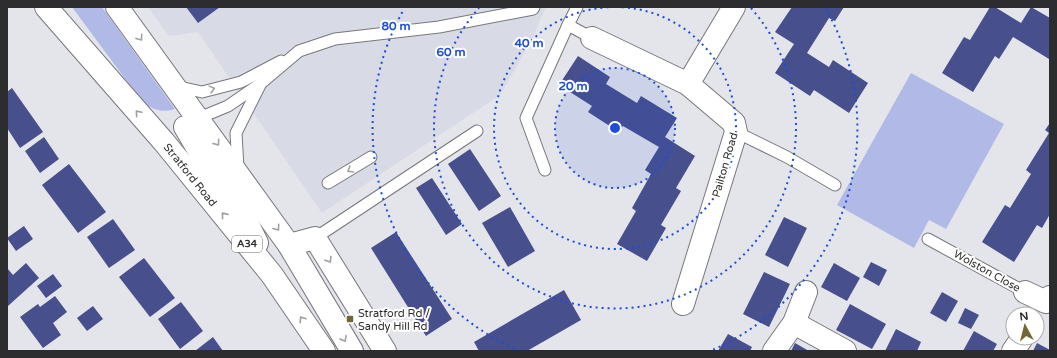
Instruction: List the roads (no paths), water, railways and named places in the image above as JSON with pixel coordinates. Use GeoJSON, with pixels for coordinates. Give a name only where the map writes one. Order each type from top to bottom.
{"type":"FeatureCollection","features":[{"type":"Feature","properties":{"kind":"main road","name":"Stratford Road"},"geometry":{"type":"LineString","coordinates":[[46,7],[164,142],[272,274],[324,351]]}},
{"type":"Feature","properties":{"kind":"main road"},"geometry":{"type":"LineString","coordinates":[[117,7],[174,85],[192,123],[198,151],[243,214],[272,274]]}},
{"type":"Feature","properties":{"kind":"main road"},"geometry":{"type":"LineString","coordinates":[[688,84],[734,7]]}},
{"type":"Feature","properties":{"kind":"main road","name":"Pailton Road"},"geometry":{"type":"LineString","coordinates":[[592,38],[688,84],[734,123],[736,132],[683,304]]}},
{"type":"Feature","properties":{"kind":"main road"},"geometry":{"type":"LineString","coordinates":[[164,142],[192,123]]}},
{"type":"Feature","properties":{"kind":"main road"},"geometry":{"type":"LineString","coordinates":[[192,123],[238,173],[289,245],[352,351]]}},
{"type":"Feature","properties":{"kind":"main road"},"geometry":{"type":"LineString","coordinates":[[289,245],[315,238],[385,351]]}},
{"type":"Feature","properties":{"kind":"main road"},"geometry":{"type":"LineString","coordinates":[[774,351],[794,323],[806,292]]}},
{"type":"Feature","properties":{"kind":"main road","name":"Wolston Close"},"geometry":{"type":"LineString","coordinates":[[1025,292],[1044,304]]}},
{"type":"Feature","properties":{"kind":"main road"},"geometry":{"type":"LineString","coordinates":[[794,323],[845,351]]}},
{"type":"Feature","properties":{"kind":"lane"},"geometry":{"type":"LineString","coordinates":[[174,85],[202,92],[241,82],[299,51],[335,39],[439,26],[533,9],[534,7]]}},
{"type":"Feature","properties":{"kind":"lane"},"geometry":{"type":"LineString","coordinates":[[545,170],[526,118],[577,7]]}},
{"type":"Feature","properties":{"kind":"lane"},"geometry":{"type":"LineString","coordinates":[[568,25],[592,38]]}},
{"type":"Feature","properties":{"kind":"lane"},"geometry":{"type":"LineString","coordinates":[[192,123],[228,106],[260,84],[299,51]]}},
{"type":"Feature","properties":{"kind":"lane"},"geometry":{"type":"LineString","coordinates":[[238,173],[236,133],[260,84]]}},
{"type":"Feature","properties":{"kind":"lane"},"geometry":{"type":"LineString","coordinates":[[315,238],[477,131]]}},
{"type":"Feature","properties":{"kind":"lane"},"geometry":{"type":"LineString","coordinates":[[736,132],[787,157],[835,185]]}},
{"type":"Feature","properties":{"kind":"lane"},"geometry":{"type":"LineString","coordinates":[[328,183],[371,157]]}},
{"type":"Feature","properties":{"kind":"lane","name":"Wolston Close"},"geometry":{"type":"LineString","coordinates":[[928,239],[1025,292]]}},
{"type":"Feature","properties":{"kind":"place","name":"Stratford Rd / Sandy Hill Rd"},"geometry":{"type":"Point","coordinates":[350,319]}}]}
